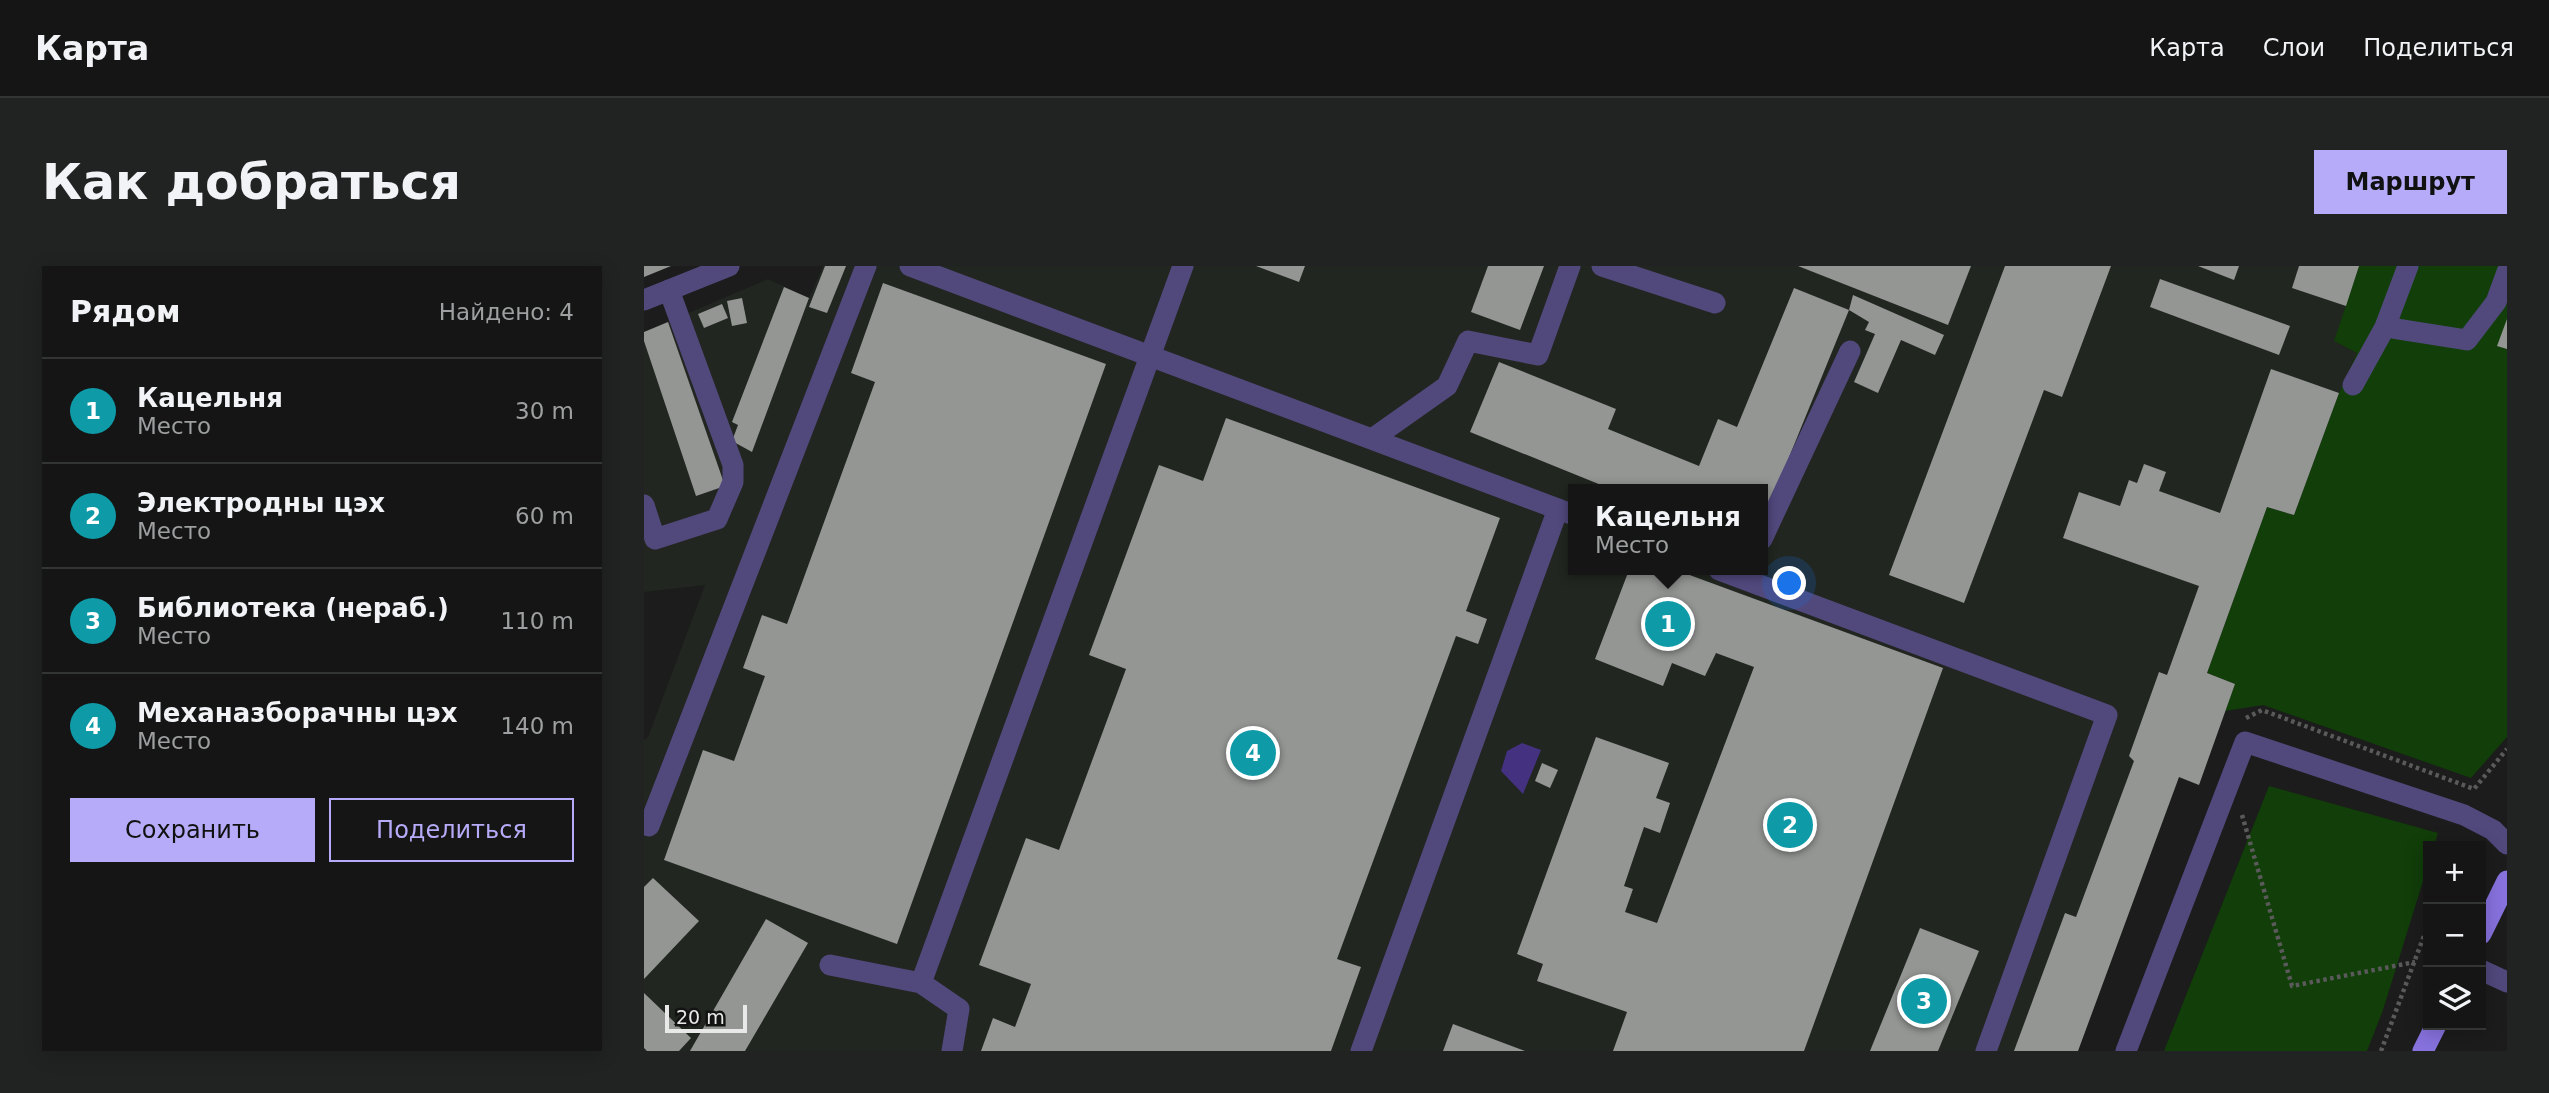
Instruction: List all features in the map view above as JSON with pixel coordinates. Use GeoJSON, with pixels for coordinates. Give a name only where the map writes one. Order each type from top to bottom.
{"type":"FeatureCollection","features":[{"type":"Feature","properties":{"kind":"main road"},"geometry":{"type":"LineString","coordinates":[[2486,924],[2507,881]]}},
{"type":"Feature","properties":{"kind":"main road"},"geometry":{"type":"LineString","coordinates":[[2423,1051],[2434,1030]]}},
{"type":"Feature","properties":{"kind":"street"},"geometry":{"type":"LineString","coordinates":[[644,300],[729,266]]}},
{"type":"Feature","properties":{"kind":"street"},"geometry":{"type":"LineString","coordinates":[[649,826],[866,266]]}},
{"type":"Feature","properties":{"kind":"street"},"geometry":{"type":"LineString","coordinates":[[910,266],[1566,512],[1361,1051]]}},
{"type":"Feature","properties":{"kind":"street"},"geometry":{"type":"LineString","coordinates":[[921,983],[1183,266]]}},
{"type":"Feature","properties":{"kind":"street"},"geometry":{"type":"LineString","coordinates":[[1372,439],[1447,386],[1468,341],[1538,355],[1570,266]]}},
{"type":"Feature","properties":{"kind":"street"},"geometry":{"type":"LineString","coordinates":[[1602,266],[1715,303]]}},
{"type":"Feature","properties":{"kind":"street"},"geometry":{"type":"LineString","coordinates":[[2353,385],[2385,327],[2407,266]]}},
{"type":"Feature","properties":{"kind":"street"},"geometry":{"type":"LineString","coordinates":[[2385,327],[2467,340],[2496,302],[2507,272]]}},
{"type":"Feature","properties":{"kind":"street"},"geometry":{"type":"LineString","coordinates":[[644,505],[655,539],[718,519],[733,482],[733,465],[669,290]]}},
{"type":"Feature","properties":{"kind":"street"},"geometry":{"type":"LineString","coordinates":[[1768,526],[1850,351]]}},
{"type":"Feature","properties":{"kind":"street"},"geometry":{"type":"LineString","coordinates":[[1746,575],[2106,715],[1986,1051]]}},
{"type":"Feature","properties":{"kind":"street"},"geometry":{"type":"LineString","coordinates":[[2126,1051],[2245,741],[2464,815],[2494,830],[2507,844]]}},
{"type":"Feature","properties":{"kind":"street"},"geometry":{"type":"LineString","coordinates":[[830,965],[921,983],[959,1009],[952,1051]]}},
{"type":"Feature","properties":{"kind":"street"},"geometry":{"type":"LineString","coordinates":[[2486,972],[2507,982]]}},
{"type":"Feature","properties":{"kind":"path"},"geometry":{"type":"LineString","coordinates":[[2240,721],[2262,710],[2474,789],[2507,749]]}},
{"type":"Feature","properties":{"kind":"path"},"geometry":{"type":"LineString","coordinates":[[2231,777],[2292,986],[2416,962]]}},
{"type":"Feature","properties":{"kind":"path"},"geometry":{"type":"LineString","coordinates":[[2381,1051],[2423,940]]}},
{"type":"Feature","properties":{"kind":"shaded area"},"geometry":{"type":"Polygon","coordinates":[[[823,266],[2359,266],[2334,341],[2357,353],[2339,393],[2294,515],[2267,507],[2207,674],[2235,684],[2199,785],[2179,778],[2078,1051],[644,1051],[644,740],[648,737],[705,585],[644,592],[644,332],[768,279],[809,298],[823,266]]]}},
{"type":"Feature","properties":{"kind":"shaded area"},"geometry":{"type":"Polygon","coordinates":[[[1522,743],[1541,750],[1523,794],[1501,771],[1507,751],[1522,743]]]}},
{"type":"Feature","properties":{"kind":"green space"},"geometry":{"type":"Polygon","coordinates":[[[2359,266],[2507,266],[2507,737],[2471,778],[2263,705],[2225,711],[2235,684],[2207,673],[2267,507],[2294,515],[2339,393],[2357,353],[2334,341],[2359,266]]]}},
{"type":"Feature","properties":{"kind":"green space"},"geometry":{"type":"Polygon","coordinates":[[[2269,786],[2438,833],[2436,841],[2423,841],[2423,881],[2383,1010],[2367,1051],[2164,1051],[2269,786]]]}},
{"type":"Feature","properties":{"kind":"building"},"geometry":{"type":"Polygon","coordinates":[[[644,266],[671,266],[644,277],[644,266]]]}},
{"type":"Feature","properties":{"kind":"building"},"geometry":{"type":"Polygon","coordinates":[[[825,266],[846,266],[827,313],[809,307],[825,266]]]}},
{"type":"Feature","properties":{"kind":"building"},"geometry":{"type":"Polygon","coordinates":[[[1256,266],[1305,266],[1299,282],[1256,266]]]}},
{"type":"Feature","properties":{"kind":"building"},"geometry":{"type":"Polygon","coordinates":[[[1488,266],[1544,266],[1520,330],[1471,312],[1488,266]]]}},
{"type":"Feature","properties":{"kind":"building"},"geometry":{"type":"Polygon","coordinates":[[[1798,266],[1971,266],[1948,325],[1798,266]]]}},
{"type":"Feature","properties":{"kind":"building"},"geometry":{"type":"Polygon","coordinates":[[[2005,266],[2111,266],[2062,397],[2044,390],[1964,603],[1889,575],[2005,266]]]}},
{"type":"Feature","properties":{"kind":"building"},"geometry":{"type":"Polygon","coordinates":[[[2198,266],[2239,266],[2234,280],[2198,266]]]}},
{"type":"Feature","properties":{"kind":"building"},"geometry":{"type":"Polygon","coordinates":[[[2299,266],[2359,266],[2346,306],[2292,288],[2299,266]]]}},
{"type":"Feature","properties":{"kind":"building"},"geometry":{"type":"Polygon","coordinates":[[[2160,279],[2290,326],[2279,355],[2150,307],[2160,279]]]}},
{"type":"Feature","properties":{"kind":"building"},"geometry":{"type":"Polygon","coordinates":[[[883,283],[1106,364],[897,944],[664,860],[703,750],[734,761],[765,676],[743,668],[762,615],[787,624],[875,382],[851,373],[883,283]]]}},
{"type":"Feature","properties":{"kind":"building"},"geometry":{"type":"Polygon","coordinates":[[[784,287],[809,298],[752,452],[732,441],[738,425],[732,422],[784,287]]]}},
{"type":"Feature","properties":{"kind":"building"},"geometry":{"type":"Polygon","coordinates":[[[1794,288],[1849,310],[1768,509],[1768,484],[1599,484],[1470,432],[1499,362],[1616,409],[1608,429],[1699,466],[1718,419],[1737,427],[1794,288]]]}},
{"type":"Feature","properties":{"kind":"building"},"geometry":{"type":"Polygon","coordinates":[[[1853,295],[1944,335],[1935,355],[1901,340],[1878,393],[1854,382],[1875,334],[1865,330],[1869,322],[1849,310],[1853,295]]]}},
{"type":"Feature","properties":{"kind":"building"},"geometry":{"type":"Polygon","coordinates":[[[742,298],[747,323],[732,326],[727,301],[742,298]]]}},
{"type":"Feature","properties":{"kind":"building"},"geometry":{"type":"Polygon","coordinates":[[[722,304],[728,318],[704,328],[698,314],[722,304]]]}},
{"type":"Feature","properties":{"kind":"building"},"geometry":{"type":"Polygon","coordinates":[[[2507,319],[2507,349],[2497,346],[2507,319]]]}},
{"type":"Feature","properties":{"kind":"building"},"geometry":{"type":"Polygon","coordinates":[[[668,322],[725,486],[696,496],[644,341],[644,332],[668,322]]]}},
{"type":"Feature","properties":{"kind":"building"},"geometry":{"type":"Polygon","coordinates":[[[2271,369],[2339,393],[2294,515],[2267,507],[2207,673],[2235,684],[2199,785],[2179,777],[2078,1051],[2014,1051],[2065,913],[2076,917],[2134,761],[2129,756],[2159,672],[2167,675],[2199,586],[2063,538],[2079,492],[2120,506],[2129,480],[2137,483],[2144,464],[2166,472],[2159,491],[2220,513],[2271,369]]]}},
{"type":"Feature","properties":{"kind":"building"},"geometry":{"type":"Polygon","coordinates":[[[1226,418],[1500,518],[1466,611],[1487,619],[1478,644],[1456,636],[1337,959],[1361,967],[1331,1051],[981,1051],[993,1018],[1015,1027],[1031,984],[979,965],[1026,838],[1059,850],[1126,669],[1089,655],[1159,465],[1203,481],[1226,418]]]}},
{"type":"Feature","properties":{"kind":"building"},"geometry":{"type":"Polygon","coordinates":[[[1627,575],[1690,575],[1943,668],[1804,1051],[1613,1051],[1627,1012],[1537,981],[1543,964],[1517,954],[1596,737],[1669,763],[1656,798],[1670,803],[1660,833],[1644,827],[1624,886],[1633,889],[1625,912],[1657,923],[1754,667],[1716,653],[1705,676],[1672,663],[1663,686],[1595,659],[1627,575]]]}},
{"type":"Feature","properties":{"kind":"building"},"geometry":{"type":"Polygon","coordinates":[[[1542,763],[1558,770],[1550,788],[1535,781],[1542,763]]]}},
{"type":"Feature","properties":{"kind":"building"},"geometry":{"type":"Polygon","coordinates":[[[653,878],[699,921],[644,979],[644,887],[653,878]]]}},
{"type":"Feature","properties":{"kind":"building"},"geometry":{"type":"Polygon","coordinates":[[[766,919],[808,943],[745,1051],[690,1051],[766,919]]]}},
{"type":"Feature","properties":{"kind":"building"},"geometry":{"type":"Polygon","coordinates":[[[1920,928],[1979,951],[1938,1051],[1870,1051],[1920,928]]]}},
{"type":"Feature","properties":{"kind":"building"},"geometry":{"type":"Polygon","coordinates":[[[644,993],[691,1038],[679,1051],[647,1051],[644,1048],[644,993]]]}},
{"type":"Feature","properties":{"kind":"building"},"geometry":{"type":"Polygon","coordinates":[[[1453,1024],[1525,1051],[1443,1051],[1453,1024]]]}},
{"type":"Feature","properties":{"kind":"place","name":"Кацельня"},"geometry":{"type":"Point","coordinates":[1668,624]}},
{"type":"Feature","properties":{"kind":"place","name":"Механазборачны цэх"},"geometry":{"type":"Point","coordinates":[1253,753]}},
{"type":"Feature","properties":{"kind":"place","name":"Электродны цэх"},"geometry":{"type":"Point","coordinates":[1790,825]}},
{"type":"Feature","properties":{"kind":"place","name":"Библиотека (нераб.)"},"geometry":{"type":"Point","coordinates":[1924,1001]}}]}
